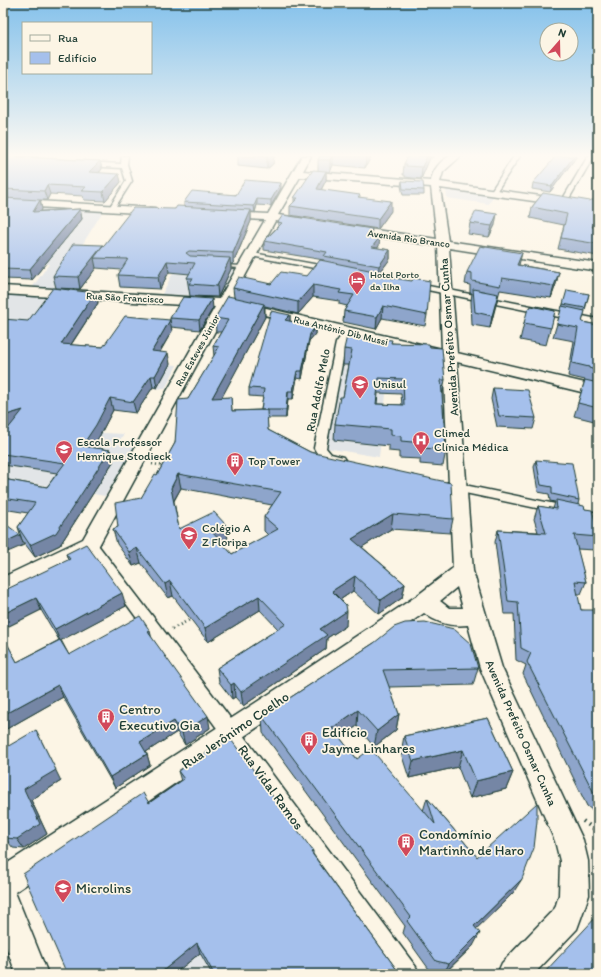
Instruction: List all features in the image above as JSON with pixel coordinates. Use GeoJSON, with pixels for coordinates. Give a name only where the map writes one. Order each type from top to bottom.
{"type":"FeatureCollection","features":[{"type":"Feature","properties":{"kind":"street"},"geometry":{"type":"LineString","coordinates":[[3,202],[165,211]]}},
{"type":"Feature","properties":{"kind":"street"},"geometry":{"type":"LineString","coordinates":[[112,208],[116,202]]}},
{"type":"Feature","properties":{"kind":"street","name":"Rua Esteves Júnior"},"geometry":{"type":"LineString","coordinates":[[90,544],[280,202]]}},
{"type":"Feature","properties":{"kind":"street","name":"Avenida Prefeito Osmar Cunha"},"geometry":{"type":"LineString","coordinates":[[437,202],[443,243],[451,357],[463,571],[491,668],[569,840],[574,861],[574,895],[566,918],[513,974]]}},
{"type":"Feature","properties":{"kind":"street"},"geometry":{"type":"LineString","coordinates":[[564,202],[598,207]]}},
{"type":"Feature","properties":{"kind":"street"},"geometry":{"type":"LineString","coordinates":[[217,214],[271,218],[315,224]]}},
{"type":"Feature","properties":{"kind":"street"},"geometry":{"type":"LineString","coordinates":[[408,238],[441,227]]}},
{"type":"Feature","properties":{"kind":"street","name":"Avenida Rio Branco"},"geometry":{"type":"LineString","coordinates":[[338,228],[598,267]]}},
{"type":"Feature","properties":{"kind":"street"},"geometry":{"type":"LineString","coordinates":[[247,261],[339,271]]}},
{"type":"Feature","properties":{"kind":"street"},"geometry":{"type":"LineString","coordinates":[[402,282],[598,322]]}},
{"type":"Feature","properties":{"kind":"street","name":"Rua São Francisco"},"geometry":{"type":"LineString","coordinates":[[3,290],[224,302]]}},
{"type":"Feature","properties":{"kind":"street","name":"Rua Antônio Dib Mussi"},"geometry":{"type":"LineString","coordinates":[[224,302],[598,391]]}},
{"type":"Feature","properties":{"kind":"street","name":"Rua Adolfo Melo"},"geometry":{"type":"LineString","coordinates":[[348,332],[341,343],[320,448],[323,455],[327,458],[349,463]]}},
{"type":"Feature","properties":{"kind":"street"},"geometry":{"type":"LineString","coordinates":[[437,483],[598,517]]}},
{"type":"Feature","properties":{"kind":"street"},"geometry":{"type":"LineString","coordinates":[[3,586],[90,544]]}},
{"type":"Feature","properties":{"kind":"street","name":"Rua Vidal Ramos"},"geometry":{"type":"LineString","coordinates":[[90,544],[160,636],[409,974]]}},
{"type":"Feature","properties":{"kind":"street","name":"Rua Jerônimo Coelho"},"geometry":{"type":"LineString","coordinates":[[3,883],[231,732],[424,601],[463,571]]}},
{"type":"Feature","properties":{"kind":"street"},"geometry":{"type":"LineString","coordinates":[[424,601],[438,614],[457,619],[475,615]]}},
{"type":"Feature","properties":{"kind":"street"},"geometry":{"type":"LineString","coordinates":[[3,899],[32,974]]}},
{"type":"Feature","properties":{"kind":"lane"},"geometry":{"type":"LineString","coordinates":[[221,266],[247,261]]}},
{"type":"Feature","properties":{"kind":"path"},"geometry":{"type":"LineString","coordinates":[[160,636],[190,619]]}},
{"type":"Feature","properties":{"kind":"shaded area"},"geometry":{"type":"Polygon","coordinates":[[[472,202],[490,202],[489,204],[472,202]]]}},
{"type":"Feature","properties":{"kind":"shaded area"},"geometry":{"type":"Polygon","coordinates":[[[3,206],[103,211],[55,289],[32,288],[49,264],[19,264],[3,206]]]}},
{"type":"Feature","properties":{"kind":"shaded area"},"geometry":{"type":"Polygon","coordinates":[[[236,256],[233,276],[222,297],[162,294],[173,273],[184,273],[236,256]]]}},
{"type":"Feature","properties":{"kind":"shaded area"},"geometry":{"type":"Polygon","coordinates":[[[3,293],[50,296],[9,350],[177,365],[165,389],[8,377],[3,379],[3,293]]]}},
{"type":"Feature","properties":{"kind":"shaded area","name":"Unisul"},"geometry":{"type":"Polygon","coordinates":[[[344,346],[391,350],[379,457],[326,448],[344,346]]]}},
{"type":"Feature","properties":{"kind":"shaded area","name":"Escola Professor Henrique Stodieck"},"geometry":{"type":"Polygon","coordinates":[[[12,428],[124,434],[117,444],[136,447],[105,496],[19,481],[3,488],[3,433],[12,428]]]}},
{"type":"Feature","properties":{"kind":"shaded area"},"geometry":{"type":"Polygon","coordinates":[[[200,953],[212,974],[175,974],[200,953]]]}},
{"type":"Feature","properties":{"kind":"building"},"geometry":{"type":"Polygon","coordinates":[[[3,202],[39,202],[33,212],[80,209],[29,270],[3,269],[3,202]]]}},
{"type":"Feature","properties":{"kind":"building"},"geometry":{"type":"Polygon","coordinates":[[[184,202],[256,202],[254,206],[184,202]]]}},
{"type":"Feature","properties":{"kind":"building"},"geometry":{"type":"Polygon","coordinates":[[[294,202],[391,202],[378,219],[290,206],[294,202]]]}},
{"type":"Feature","properties":{"kind":"building"},"geometry":{"type":"Polygon","coordinates":[[[536,202],[598,202],[598,217],[592,227],[598,228],[598,244],[561,238],[567,214],[532,207],[536,202]]]}},
{"type":"Feature","properties":{"kind":"building"},"geometry":{"type":"Polygon","coordinates":[[[177,206],[251,210],[233,253],[189,251],[186,253],[190,256],[230,258],[217,286],[189,284],[193,278],[187,278],[195,263],[167,261],[158,277],[118,275],[128,259],[94,258],[133,208],[175,209],[177,206]]]}},
{"type":"Feature","properties":{"kind":"building"},"geometry":{"type":"Polygon","coordinates":[[[476,211],[497,214],[492,226],[470,223],[476,211]]]}},
{"type":"Feature","properties":{"kind":"building"},"geometry":{"type":"Polygon","coordinates":[[[283,215],[372,229],[367,235],[380,237],[372,247],[390,250],[379,266],[324,256],[327,252],[264,241],[282,223],[278,222],[283,215]]]}},
{"type":"Feature","properties":{"kind":"building"},"geometry":{"type":"Polygon","coordinates":[[[73,244],[103,245],[78,277],[53,276],[73,244]]]}},
{"type":"Feature","properties":{"kind":"building"},"geometry":{"type":"Polygon","coordinates":[[[480,246],[522,253],[517,265],[559,272],[554,286],[502,278],[500,286],[472,281],[472,273],[467,272],[480,246]]]}},
{"type":"Feature","properties":{"kind":"building"},"geometry":{"type":"Polygon","coordinates":[[[320,260],[374,271],[372,273],[375,275],[412,281],[413,278],[430,281],[427,315],[383,306],[377,317],[344,311],[354,295],[339,293],[341,290],[313,285],[298,302],[233,288],[239,277],[271,284],[281,272],[307,276],[320,260]]]}},
{"type":"Feature","properties":{"kind":"building"},"geometry":{"type":"Polygon","coordinates":[[[53,288],[95,293],[61,344],[103,347],[125,316],[170,320],[152,351],[168,353],[155,376],[151,376],[133,402],[110,398],[96,425],[82,446],[110,450],[56,533],[30,545],[18,527],[35,503],[3,498],[3,479],[47,487],[65,463],[3,454],[3,435],[23,410],[3,416],[3,319],[28,321],[53,288]]]}},
{"type":"Feature","properties":{"kind":"building"},"geometry":{"type":"Polygon","coordinates":[[[473,289],[498,294],[492,316],[475,312],[473,289]]]}},
{"type":"Feature","properties":{"kind":"building"},"geometry":{"type":"Polygon","coordinates":[[[567,290],[589,294],[585,308],[563,304],[567,290]]]}},
{"type":"Feature","properties":{"kind":"building"},"geometry":{"type":"Polygon","coordinates":[[[228,296],[264,304],[212,398],[231,397],[232,411],[267,410],[268,430],[310,452],[451,483],[453,519],[393,514],[352,539],[405,584],[381,600],[355,576],[332,591],[346,605],[347,611],[320,629],[327,635],[241,692],[234,683],[231,685],[217,668],[286,624],[259,596],[205,628],[170,581],[165,584],[137,548],[129,552],[113,529],[118,527],[115,503],[141,498],[155,474],[157,475],[175,443],[178,400],[188,399],[219,347],[213,346],[228,320],[215,318],[228,296]],[[178,474],[171,488],[179,529],[214,512],[226,525],[212,532],[232,554],[278,529],[264,517],[281,492],[178,474]]]}},
{"type":"Feature","properties":{"kind":"building"},"geometry":{"type":"Polygon","coordinates":[[[183,297],[212,299],[199,320],[170,318],[183,297]]]}},
{"type":"Feature","properties":{"kind":"building"},"geometry":{"type":"Polygon","coordinates":[[[531,306],[555,311],[551,328],[524,323],[528,308],[531,306]]]}},
{"type":"Feature","properties":{"kind":"building"},"geometry":{"type":"Polygon","coordinates":[[[562,306],[585,311],[582,322],[598,325],[598,371],[572,363],[578,328],[557,324],[562,306]]]}},
{"type":"Feature","properties":{"kind":"building"},"geometry":{"type":"Polygon","coordinates":[[[271,311],[290,315],[285,320],[315,327],[310,334],[302,371],[297,371],[293,391],[288,391],[286,410],[261,410],[264,389],[249,388],[271,311]]]}},
{"type":"Feature","properties":{"kind":"building"},"geometry":{"type":"Polygon","coordinates":[[[347,336],[392,340],[391,343],[429,344],[430,347],[442,348],[445,380],[441,380],[446,450],[423,448],[423,443],[401,441],[401,436],[391,435],[391,429],[335,424],[340,397],[343,397],[352,350],[344,349],[347,336]],[[379,378],[376,404],[404,405],[403,379],[379,378]]]}},
{"type":"Feature","properties":{"kind":"building"},"geometry":{"type":"Polygon","coordinates":[[[585,380],[598,383],[598,408],[578,403],[585,380]]]}},
{"type":"Feature","properties":{"kind":"building"},"geometry":{"type":"Polygon","coordinates":[[[493,388],[528,390],[536,418],[499,416],[493,388]]]}},
{"type":"Feature","properties":{"kind":"building"},"geometry":{"type":"Polygon","coordinates":[[[536,460],[572,463],[579,500],[552,494],[552,487],[541,485],[536,460]]]}},
{"type":"Feature","properties":{"kind":"building"},"geometry":{"type":"Polygon","coordinates":[[[556,500],[584,506],[585,509],[592,510],[598,531],[598,537],[574,535],[586,582],[575,581],[581,610],[593,610],[598,612],[598,798],[595,795],[527,662],[531,653],[521,648],[518,602],[508,601],[498,530],[546,533],[538,506],[557,509],[556,500]]]}},
{"type":"Feature","properties":{"kind":"building"},"geometry":{"type":"Polygon","coordinates":[[[3,522],[20,535],[3,543],[3,522]]]}},
{"type":"Feature","properties":{"kind":"building"},"geometry":{"type":"Polygon","coordinates":[[[86,544],[122,593],[55,629],[36,598],[3,614],[3,591],[70,559],[66,554],[86,544]]]}},
{"type":"Feature","properties":{"kind":"building"},"geometry":{"type":"Polygon","coordinates":[[[140,616],[150,631],[148,632],[208,716],[182,733],[174,721],[140,742],[147,754],[110,777],[58,685],[3,715],[3,636],[17,662],[60,640],[69,655],[140,616]]]}},
{"type":"Feature","properties":{"kind":"building"},"geometry":{"type":"Polygon","coordinates":[[[425,622],[454,629],[471,644],[478,668],[383,670],[399,714],[377,731],[358,710],[332,728],[357,759],[371,749],[435,824],[427,798],[477,857],[537,803],[534,848],[522,879],[474,926],[480,933],[449,964],[436,961],[407,921],[411,917],[262,716],[374,643],[394,627],[405,623],[425,622]]]}},
{"type":"Feature","properties":{"kind":"building"},"geometry":{"type":"Polygon","coordinates":[[[488,718],[513,772],[476,781],[463,750],[413,761],[404,736],[488,718]]]}},
{"type":"Feature","properties":{"kind":"building"},"geometry":{"type":"Polygon","coordinates":[[[36,730],[56,770],[24,789],[40,824],[17,839],[5,838],[3,832],[3,744],[5,748],[36,730]]]}},
{"type":"Feature","properties":{"kind":"building"},"geometry":{"type":"Polygon","coordinates":[[[229,737],[313,851],[311,852],[400,974],[214,974],[197,943],[159,974],[67,974],[23,874],[143,793],[149,803],[184,779],[178,771],[229,737]]]}},
{"type":"Feature","properties":{"kind":"building"},"geometry":{"type":"Polygon","coordinates":[[[598,915],[598,974],[543,974],[598,915]]]}},
{"type":"Feature","properties":{"kind":"place","name":"Hotel Porto da Ilha"},"geometry":{"type":"Point","coordinates":[357,295]}},
{"type":"Feature","properties":{"kind":"place","name":"Unisul"},"geometry":{"type":"Point","coordinates":[360,399]}},
{"type":"Feature","properties":{"kind":"place","name":"Climed Clínica Médica"},"geometry":{"type":"Point","coordinates":[421,455]}},
{"type":"Feature","properties":{"kind":"place","name":"Escola Professor Henrique Stodieck"},"geometry":{"type":"Point","coordinates":[64,464]}},
{"type":"Feature","properties":{"kind":"place","name":"Top Tower"},"geometry":{"type":"Point","coordinates":[235,476]}},
{"type":"Feature","properties":{"kind":"place","name":"Colégio A Z Floripa"},"geometry":{"type":"Point","coordinates":[189,550]}},
{"type":"Feature","properties":{"kind":"place","name":"Centro Executivo Gia"},"geometry":{"type":"Point","coordinates":[106,732]}},
{"type":"Feature","properties":{"kind":"place","name":"Edifício Jayme Linhares"},"geometry":{"type":"Point","coordinates":[309,755]}},
{"type":"Feature","properties":{"kind":"place","name":"Condomínio Martinho de Haro"},"geometry":{"type":"Point","coordinates":[406,857]}},
{"type":"Feature","properties":{"kind":"place","name":"Microlins"},"geometry":{"type":"Point","coordinates":[63,903]}}]}
